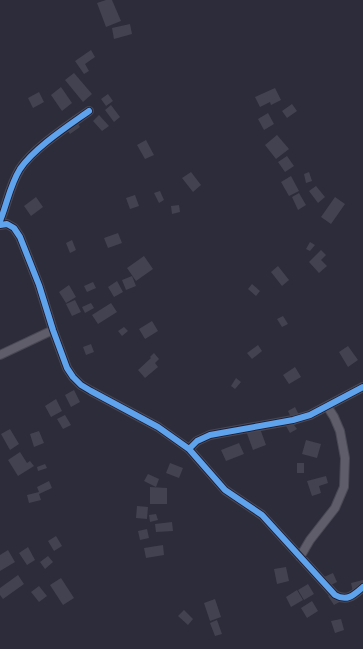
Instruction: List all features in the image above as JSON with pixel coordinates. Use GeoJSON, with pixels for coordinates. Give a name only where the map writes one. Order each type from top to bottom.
{"type":"FeatureCollection","features":[{"type":"Feature","properties":{"kind":"street"},"geometry":{"type":"LineString","coordinates":[[0,221],[11,189],[20,170],[28,159],[89,110]]}},
{"type":"Feature","properties":{"kind":"street"},"geometry":{"type":"LineString","coordinates":[[0,225],[7,224],[14,228],[20,238],[39,286],[67,368],[81,385],[158,426],[189,449],[225,490],[262,515],[330,590],[340,598],[351,597],[363,587]]}},
{"type":"Feature","properties":{"kind":"street"},"geometry":{"type":"LineString","coordinates":[[0,355],[53,330]]}},
{"type":"Feature","properties":{"kind":"street"},"geometry":{"type":"LineString","coordinates":[[189,449],[197,441],[210,435],[293,420],[310,415],[363,387]]}},
{"type":"Feature","properties":{"kind":"street"},"geometry":{"type":"LineString","coordinates":[[300,557],[310,540],[335,508],[344,487],[345,458],[340,431],[327,406]]}},
{"type":"Feature","properties":{"kind":"building"},"geometry":{"type":"Polygon","coordinates":[[[112,0],[121,21],[106,27],[97,3],[112,0]]]}},
{"type":"Feature","properties":{"kind":"building"},"geometry":{"type":"Polygon","coordinates":[[[130,24],[132,34],[114,39],[112,28],[130,24]]]}},
{"type":"Feature","properties":{"kind":"building"},"geometry":{"type":"Polygon","coordinates":[[[91,50],[95,57],[85,64],[89,71],[84,74],[75,61],[91,50]]]}},
{"type":"Feature","properties":{"kind":"building"},"geometry":{"type":"Polygon","coordinates":[[[74,73],[92,94],[83,102],[65,80],[74,73]]]}},
{"type":"Feature","properties":{"kind":"building"},"geometry":{"type":"Polygon","coordinates":[[[61,87],[72,103],[62,111],[51,95],[61,87]]]}},
{"type":"Feature","properties":{"kind":"building"},"geometry":{"type":"Polygon","coordinates":[[[275,88],[281,100],[271,105],[270,102],[260,107],[255,97],[275,88]]]}},
{"type":"Feature","properties":{"kind":"building"},"geometry":{"type":"Polygon","coordinates":[[[39,92],[44,102],[33,108],[28,98],[39,92]]]}},
{"type":"Feature","properties":{"kind":"building"},"geometry":{"type":"Polygon","coordinates":[[[108,94],[113,101],[106,106],[101,99],[108,94]]]}},
{"type":"Feature","properties":{"kind":"building"},"geometry":{"type":"Polygon","coordinates":[[[292,104],[297,111],[287,118],[282,111],[292,104]]]}},
{"type":"Feature","properties":{"kind":"building"},"geometry":{"type":"Polygon","coordinates":[[[111,105],[120,117],[114,122],[105,110],[111,105]]]}},
{"type":"Feature","properties":{"kind":"building"},"geometry":{"type":"Polygon","coordinates":[[[268,113],[274,124],[264,130],[258,119],[268,113]]]}},
{"type":"Feature","properties":{"kind":"building"},"geometry":{"type":"Polygon","coordinates":[[[99,115],[109,126],[102,131],[93,121],[99,115]]]}},
{"type":"Feature","properties":{"kind":"building"},"geometry":{"type":"Polygon","coordinates":[[[73,116],[80,127],[70,134],[63,124],[73,116]]]}},
{"type":"Feature","properties":{"kind":"building"},"geometry":{"type":"Polygon","coordinates":[[[277,135],[289,149],[276,159],[265,145],[277,135]]]}},
{"type":"Feature","properties":{"kind":"building"},"geometry":{"type":"Polygon","coordinates":[[[146,140],[154,155],[145,159],[137,145],[146,140]]]}},
{"type":"Feature","properties":{"kind":"building"},"geometry":{"type":"Polygon","coordinates":[[[287,156],[294,166],[285,172],[278,162],[287,156]]]}},
{"type":"Feature","properties":{"kind":"building"},"geometry":{"type":"Polygon","coordinates":[[[191,172],[201,185],[193,192],[182,178],[191,172]]]}},
{"type":"Feature","properties":{"kind":"building"},"geometry":{"type":"Polygon","coordinates":[[[309,172],[312,181],[306,183],[304,174],[309,172]]]}},
{"type":"Feature","properties":{"kind":"building"},"geometry":{"type":"Polygon","coordinates":[[[291,176],[299,191],[289,196],[281,182],[291,176]]]}},
{"type":"Feature","properties":{"kind":"building"},"geometry":{"type":"Polygon","coordinates":[[[316,186],[325,197],[318,203],[309,191],[316,186]]]}},
{"type":"Feature","properties":{"kind":"building"},"geometry":{"type":"Polygon","coordinates":[[[160,191],[164,200],[159,203],[154,193],[160,191]]]}},
{"type":"Feature","properties":{"kind":"building"},"geometry":{"type":"Polygon","coordinates":[[[299,193],[306,205],[298,210],[292,197],[299,193]]]}},
{"type":"Feature","properties":{"kind":"building"},"geometry":{"type":"Polygon","coordinates":[[[135,195],[139,206],[130,209],[126,198],[135,195]]]}},
{"type":"Feature","properties":{"kind":"building"},"geometry":{"type":"Polygon","coordinates":[[[36,197],[43,207],[31,216],[24,206],[36,197]]]}},
{"type":"Feature","properties":{"kind":"building"},"geometry":{"type":"Polygon","coordinates":[[[335,197],[345,204],[331,224],[321,217],[335,197]]]}},
{"type":"Feature","properties":{"kind":"building"},"geometry":{"type":"Polygon","coordinates":[[[179,205],[180,212],[172,214],[171,206],[179,205]]]}},
{"type":"Feature","properties":{"kind":"building"},"geometry":{"type":"Polygon","coordinates":[[[118,233],[122,243],[108,248],[104,238],[118,233]]]}},
{"type":"Feature","properties":{"kind":"building"},"geometry":{"type":"Polygon","coordinates":[[[72,240],[76,250],[70,253],[66,243],[72,240]]]}},
{"type":"Feature","properties":{"kind":"building"},"geometry":{"type":"Polygon","coordinates":[[[310,242],[315,245],[310,251],[306,249],[310,242]]]}},
{"type":"Feature","properties":{"kind":"building"},"geometry":{"type":"Polygon","coordinates":[[[321,250],[326,255],[321,260],[327,266],[319,273],[309,262],[321,250]]]}},
{"type":"Feature","properties":{"kind":"building"},"geometry":{"type":"Polygon","coordinates":[[[144,256],[153,269],[136,281],[127,268],[144,256]]]}},
{"type":"Feature","properties":{"kind":"building"},"geometry":{"type":"Polygon","coordinates":[[[278,266],[289,280],[282,286],[271,272],[278,266]]]}},
{"type":"Feature","properties":{"kind":"building"},"geometry":{"type":"Polygon","coordinates":[[[132,276],[136,286],[126,290],[122,280],[132,276]]]}},
{"type":"Feature","properties":{"kind":"building"},"geometry":{"type":"Polygon","coordinates":[[[117,281],[123,292],[114,297],[108,287],[117,281]]]}},
{"type":"Feature","properties":{"kind":"building"},"geometry":{"type":"Polygon","coordinates":[[[93,282],[96,288],[87,292],[84,286],[93,282]]]}},
{"type":"Feature","properties":{"kind":"building"},"geometry":{"type":"Polygon","coordinates":[[[252,284],[260,291],[256,296],[248,289],[252,284]]]}},
{"type":"Feature","properties":{"kind":"building"},"geometry":{"type":"Polygon","coordinates":[[[69,285],[76,297],[66,303],[59,292],[69,285]]]}},
{"type":"Feature","properties":{"kind":"building"},"geometry":{"type":"Polygon","coordinates":[[[75,300],[81,312],[72,316],[66,304],[75,300]]]}},
{"type":"Feature","properties":{"kind":"building"},"geometry":{"type":"Polygon","coordinates":[[[91,303],[94,308],[85,313],[82,307],[91,303]]]}},
{"type":"Feature","properties":{"kind":"building"},"geometry":{"type":"Polygon","coordinates":[[[111,303],[117,312],[98,324],[92,315],[111,303]]]}},
{"type":"Feature","properties":{"kind":"building"},"geometry":{"type":"Polygon","coordinates":[[[283,316],[288,324],[282,327],[277,319],[283,316]]]}},
{"type":"Feature","properties":{"kind":"building"},"geometry":{"type":"Polygon","coordinates":[[[152,321],[158,331],[145,339],[139,329],[152,321]]]}},
{"type":"Feature","properties":{"kind":"building"},"geometry":{"type":"Polygon","coordinates":[[[124,327],[128,331],[122,336],[118,331],[124,327]]]}},
{"type":"Feature","properties":{"kind":"building"},"geometry":{"type":"Polygon","coordinates":[[[91,344],[94,352],[86,355],[83,347],[91,344]]]}},
{"type":"Feature","properties":{"kind":"building"},"geometry":{"type":"Polygon","coordinates":[[[258,345],[262,351],[252,359],[247,353],[258,345]]]}},
{"type":"Feature","properties":{"kind":"building"},"geometry":{"type":"Polygon","coordinates":[[[348,346],[358,360],[348,367],[339,352],[348,346]]]}},
{"type":"Feature","properties":{"kind":"building"},"geometry":{"type":"Polygon","coordinates":[[[154,353],[159,359],[155,363],[158,367],[145,378],[138,370],[151,358],[150,357],[154,353]]]}},
{"type":"Feature","properties":{"kind":"building"},"geometry":{"type":"Polygon","coordinates":[[[295,367],[301,377],[289,384],[283,375],[295,367]]]}},
{"type":"Feature","properties":{"kind":"building"},"geometry":{"type":"Polygon","coordinates":[[[236,378],[241,382],[235,389],[231,386],[236,378]]]}},
{"type":"Feature","properties":{"kind":"building"},"geometry":{"type":"Polygon","coordinates":[[[74,390],[80,402],[71,407],[65,395],[74,390]]]}},
{"type":"Feature","properties":{"kind":"building"},"geometry":{"type":"Polygon","coordinates":[[[56,399],[62,411],[51,417],[45,406],[56,399]]]}},
{"type":"Feature","properties":{"kind":"building"},"geometry":{"type":"Polygon","coordinates":[[[295,407],[302,421],[294,425],[297,429],[290,433],[286,426],[293,422],[288,411],[295,407]]]}},
{"type":"Feature","properties":{"kind":"building"},"geometry":{"type":"Polygon","coordinates":[[[65,415],[71,425],[63,429],[57,419],[65,415]]]}},
{"type":"Feature","properties":{"kind":"building"},"geometry":{"type":"Polygon","coordinates":[[[258,423],[266,445],[253,450],[245,428],[258,423]]]}},
{"type":"Feature","properties":{"kind":"building"},"geometry":{"type":"Polygon","coordinates":[[[10,429],[19,444],[10,450],[1,434],[10,429]]]}},
{"type":"Feature","properties":{"kind":"building"},"geometry":{"type":"Polygon","coordinates":[[[39,431],[44,443],[34,447],[30,434],[39,431]]]}},
{"type":"Feature","properties":{"kind":"building"},"geometry":{"type":"Polygon","coordinates":[[[306,440],[321,444],[317,458],[302,454],[306,440]]]}},
{"type":"Feature","properties":{"kind":"building"},"geometry":{"type":"Polygon","coordinates":[[[239,443],[244,454],[226,461],[221,450],[239,443]]]}},
{"type":"Feature","properties":{"kind":"building"},"geometry":{"type":"Polygon","coordinates":[[[20,452],[27,463],[30,461],[34,466],[18,476],[8,460],[20,452]]]}},
{"type":"Feature","properties":{"kind":"building"},"geometry":{"type":"Polygon","coordinates":[[[170,463],[183,468],[179,478],[166,473],[170,463]]]}},
{"type":"Feature","properties":{"kind":"building"},"geometry":{"type":"Polygon","coordinates":[[[297,463],[304,463],[304,473],[297,473],[297,463]]]}},
{"type":"Feature","properties":{"kind":"building"},"geometry":{"type":"Polygon","coordinates":[[[45,464],[47,468],[38,471],[37,467],[45,464]]]}},
{"type":"Feature","properties":{"kind":"building"},"geometry":{"type":"Polygon","coordinates":[[[148,474],[159,479],[156,487],[144,481],[148,474]]]}},
{"type":"Feature","properties":{"kind":"building"},"geometry":{"type":"Polygon","coordinates":[[[326,476],[328,483],[319,486],[321,493],[312,496],[307,481],[326,476]]]}},
{"type":"Feature","properties":{"kind":"building"},"geometry":{"type":"Polygon","coordinates":[[[49,481],[52,488],[39,494],[41,500],[29,503],[27,495],[39,492],[37,487],[49,481]]]}},
{"type":"Feature","properties":{"kind":"building"},"geometry":{"type":"Polygon","coordinates":[[[150,487],[167,488],[167,504],[150,504],[150,487]]]}},
{"type":"Feature","properties":{"kind":"building"},"geometry":{"type":"Polygon","coordinates":[[[137,506],[148,507],[147,519],[136,518],[137,506]]]}},
{"type":"Feature","properties":{"kind":"building"},"geometry":{"type":"Polygon","coordinates":[[[156,514],[158,520],[150,522],[149,515],[156,514]]]}},
{"type":"Feature","properties":{"kind":"building"},"geometry":{"type":"Polygon","coordinates":[[[172,522],[173,531],[156,532],[155,524],[172,522]]]}},
{"type":"Feature","properties":{"kind":"building"},"geometry":{"type":"Polygon","coordinates":[[[147,529],[149,538],[140,540],[138,531],[147,529]]]}},
{"type":"Feature","properties":{"kind":"building"},"geometry":{"type":"Polygon","coordinates":[[[56,536],[62,546],[54,551],[48,541],[56,536]]]}},
{"type":"Feature","properties":{"kind":"building"},"geometry":{"type":"Polygon","coordinates":[[[163,545],[164,555],[146,558],[144,548],[163,545]]]}},
{"type":"Feature","properties":{"kind":"building"},"geometry":{"type":"Polygon","coordinates":[[[28,547],[35,560],[27,565],[19,553],[28,547]]]}},
{"type":"Feature","properties":{"kind":"building"},"geometry":{"type":"Polygon","coordinates":[[[8,550],[15,562],[0,571],[0,555],[8,550]]]}},
{"type":"Feature","properties":{"kind":"building"},"geometry":{"type":"Polygon","coordinates":[[[48,556],[53,562],[45,569],[40,562],[48,556]]]}},
{"type":"Feature","properties":{"kind":"building"},"geometry":{"type":"Polygon","coordinates":[[[286,567],[289,581],[277,584],[274,569],[286,567]]]}},
{"type":"Feature","properties":{"kind":"building"},"geometry":{"type":"Polygon","coordinates":[[[333,573],[337,582],[329,586],[324,577],[333,573]]]}},
{"type":"Feature","properties":{"kind":"building"},"geometry":{"type":"Polygon","coordinates":[[[18,575],[24,584],[3,599],[0,595],[0,588],[18,575]]]}},
{"type":"Feature","properties":{"kind":"building"},"geometry":{"type":"Polygon","coordinates":[[[61,578],[74,598],[63,605],[50,585],[61,578]]]}},
{"type":"Feature","properties":{"kind":"building"},"geometry":{"type":"Polygon","coordinates":[[[363,580],[363,590],[353,592],[351,583],[363,580]]]}},
{"type":"Feature","properties":{"kind":"building"},"geometry":{"type":"Polygon","coordinates":[[[308,584],[314,594],[304,600],[298,590],[308,584]]]}},
{"type":"Feature","properties":{"kind":"building"},"geometry":{"type":"Polygon","coordinates":[[[39,586],[47,596],[39,602],[31,592],[39,586]]]}},
{"type":"Feature","properties":{"kind":"building"},"geometry":{"type":"Polygon","coordinates":[[[297,590],[303,600],[291,607],[286,597],[297,590]]]}},
{"type":"Feature","properties":{"kind":"building"},"geometry":{"type":"Polygon","coordinates":[[[337,590],[343,600],[334,605],[328,596],[337,590]]]}},
{"type":"Feature","properties":{"kind":"building"},"geometry":{"type":"Polygon","coordinates":[[[215,599],[221,617],[210,621],[204,603],[215,599]]]}},
{"type":"Feature","properties":{"kind":"building"},"geometry":{"type":"Polygon","coordinates":[[[312,601],[318,611],[307,618],[301,608],[312,601]]]}},
{"type":"Feature","properties":{"kind":"building"},"geometry":{"type":"Polygon","coordinates":[[[184,610],[193,619],[188,625],[178,616],[184,610]]]}},
{"type":"Feature","properties":{"kind":"building"},"geometry":{"type":"Polygon","coordinates":[[[341,619],[344,630],[335,633],[331,621],[341,619]]]}},
{"type":"Feature","properties":{"kind":"building"},"geometry":{"type":"Polygon","coordinates":[[[217,620],[222,634],[215,636],[210,623],[217,620]]]}},
{"type":"Feature","properties":{"kind":"cycle path"},"geometry":{"type":"LineString","coordinates":[[0,221],[14,181],[26,161],[42,145],[89,111]]}},
{"type":"Feature","properties":{"kind":"cycle path"},"geometry":{"type":"LineString","coordinates":[[0,225],[7,224],[14,228],[20,237],[39,285],[67,368],[81,385],[158,427],[189,449],[225,490],[262,515],[335,595],[347,598],[363,587]]}},
{"type":"Feature","properties":{"kind":"cycle path"},"geometry":{"type":"LineString","coordinates":[[189,449],[197,441],[210,435],[293,420],[310,415],[363,387]]}}]}
